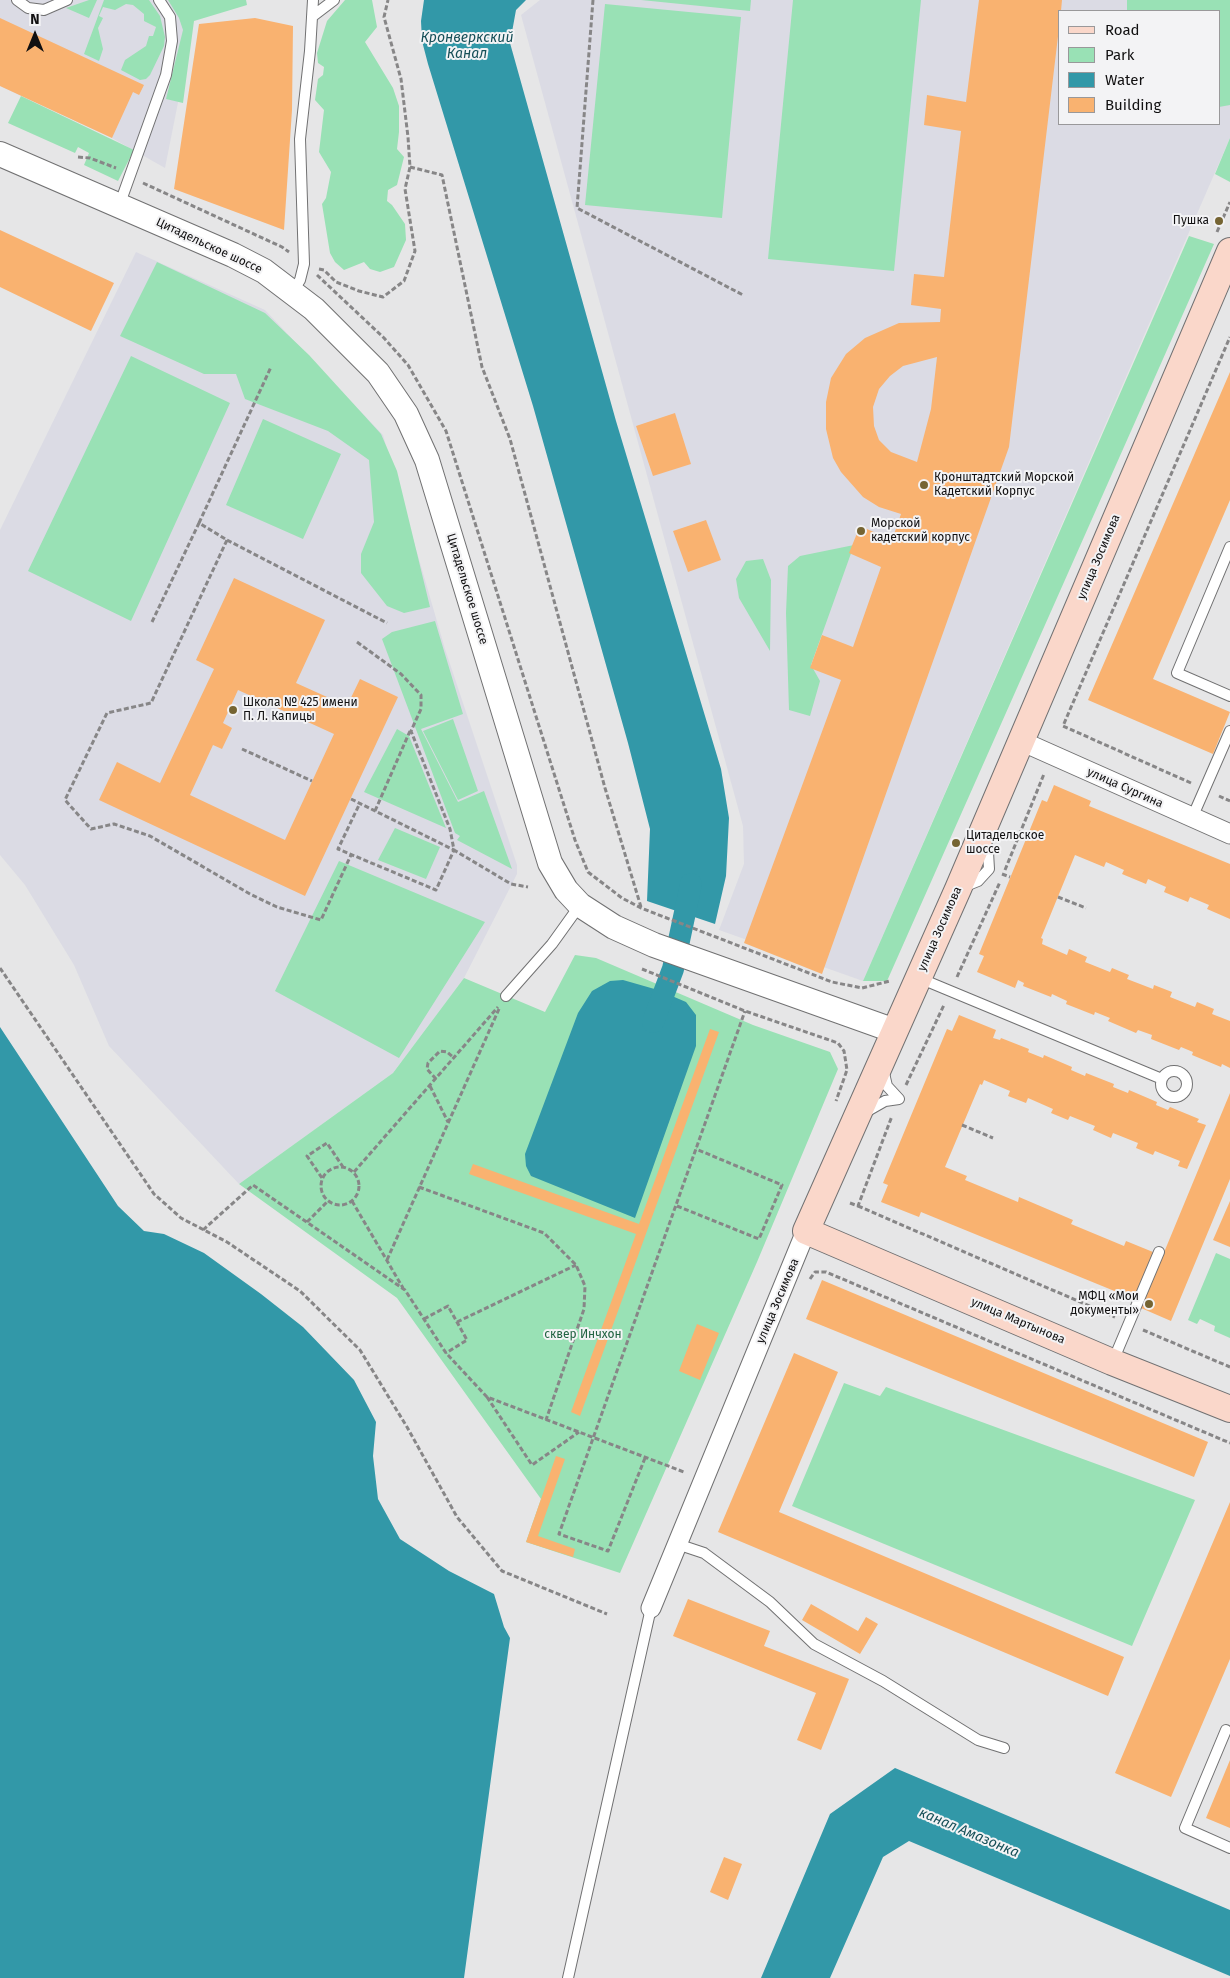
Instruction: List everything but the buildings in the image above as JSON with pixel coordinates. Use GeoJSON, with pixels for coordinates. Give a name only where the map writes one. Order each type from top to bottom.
{"type":"FeatureCollection","features":[{"type":"Feature","properties":{"kind":"main road","name":"улица Зосимова"},"geometry":{"type":"LineString","coordinates":[[806,1231],[981,835],[1230,251]]}},
{"type":"Feature","properties":{"kind":"main road","name":"улица Мартынова"},"geometry":{"type":"LineString","coordinates":[[806,1231],[1112,1362],[1230,1409]]}},
{"type":"Feature","properties":{"kind":"street","name":"Цитадельское шоссе"},"geometry":{"type":"LineString","coordinates":[[0,154],[233,255],[264,271],[293,291],[337,330],[378,373],[395,396],[415,432],[430,470],[550,863],[566,890],[580,904],[614,927],[654,945],[895,1031]]}},
{"type":"Feature","properties":{"kind":"street","name":"улица Сургина"},"geometry":{"type":"LineString","coordinates":[[1021,741],[1230,834]]}},
{"type":"Feature","properties":{"kind":"street","name":"улица Зосимова"},"geometry":{"type":"LineString","coordinates":[[651,1608],[806,1231]]}},
{"type":"Feature","properties":{"kind":"lane"},"geometry":{"type":"LineString","coordinates":[[17,0],[28,8],[44,10],[67,0]]}},
{"type":"Feature","properties":{"kind":"lane"},"geometry":{"type":"LineString","coordinates":[[119,206],[166,75],[172,41],[170,17],[160,0]]}},
{"type":"Feature","properties":{"kind":"lane"},"geometry":{"type":"LineString","coordinates":[[293,291],[300,280],[304,264],[300,139],[313,16],[312,0]]}},
{"type":"Feature","properties":{"kind":"lane"},"geometry":{"type":"LineString","coordinates":[[313,16],[334,0]]}},
{"type":"Feature","properties":{"kind":"lane"},"geometry":{"type":"LineString","coordinates":[[1230,547],[1177,673],[1230,696]]}},
{"type":"Feature","properties":{"kind":"lane"},"geometry":{"type":"LineString","coordinates":[[1192,818],[1230,731]]}},
{"type":"Feature","properties":{"kind":"lane"},"geometry":{"type":"LineString","coordinates":[[506,996],[552,944],[580,904]]}},
{"type":"Feature","properties":{"kind":"lane"},"geometry":{"type":"LineString","coordinates":[[918,978],[1162,1079]]}},
{"type":"Feature","properties":{"kind":"lane"},"geometry":{"type":"LineString","coordinates":[[1112,1362],[1159,1252]]}},
{"type":"Feature","properties":{"kind":"lane"},"geometry":{"type":"LineString","coordinates":[[677,1544],[704,1554],[770,1602],[814,1644],[882,1681],[978,1740],[1004,1748]]}},
{"type":"Feature","properties":{"kind":"lane"},"geometry":{"type":"LineString","coordinates":[[568,1978],[651,1608]]}},
{"type":"Feature","properties":{"kind":"lane"},"geometry":{"type":"LineString","coordinates":[[1226,1730],[1185,1828],[1230,1848]]}},
{"type":"Feature","properties":{"kind":"path"},"geometry":{"type":"LineString","coordinates":[[304,264],[324,270],[336,282],[359,292],[383,297],[404,281],[415,251],[405,189],[410,167],[400,79],[384,17],[388,0]]}},
{"type":"Feature","properties":{"kind":"path"},"geometry":{"type":"LineString","coordinates":[[593,0],[577,208],[743,296]]}},
{"type":"Feature","properties":{"kind":"path"},"geometry":{"type":"LineString","coordinates":[[78,157],[90,158],[131,176],[282,247],[293,256]]}},
{"type":"Feature","properties":{"kind":"path"},"geometry":{"type":"LineString","coordinates":[[410,167],[442,176],[482,367],[510,439],[604,788],[641,908],[832,982],[862,988]]}},
{"type":"Feature","properties":{"kind":"path"},"geometry":{"type":"LineString","coordinates":[[1230,337],[1063,726],[1230,801]]}},
{"type":"Feature","properties":{"kind":"path"},"geometry":{"type":"LineString","coordinates":[[152,622],[270,367]]}},
{"type":"Feature","properties":{"kind":"path"},"geometry":{"type":"LineString","coordinates":[[199,524],[387,623]]}},
{"type":"Feature","properties":{"kind":"path"},"geometry":{"type":"LineString","coordinates":[[227,540],[151,703],[108,713],[65,800],[92,830],[114,824],[150,836],[250,894],[277,907],[321,920],[351,855]]}},
{"type":"Feature","properties":{"kind":"path"},"geometry":{"type":"LineString","coordinates":[[357,642],[401,674],[421,695],[421,709],[376,811]]}},
{"type":"Feature","properties":{"kind":"path"},"geometry":{"type":"LineString","coordinates":[[360,803],[338,849],[436,890],[454,850],[450,830],[411,731]]}},
{"type":"Feature","properties":{"kind":"path"},"geometry":{"type":"LineString","coordinates":[[242,749],[312,781]]}},
{"type":"Feature","properties":{"kind":"path"},"geometry":{"type":"LineString","coordinates":[[351,799],[454,850],[511,884],[528,888]]}},
{"type":"Feature","properties":{"kind":"path"},"geometry":{"type":"LineString","coordinates":[[1058,896],[1086,908]]}},
{"type":"Feature","properties":{"kind":"path"},"geometry":{"type":"LineString","coordinates":[[0,968],[154,1194],[181,1218],[227,1242],[300,1291],[360,1350],[407,1426],[457,1517],[502,1571],[607,1614]]}},
{"type":"Feature","properties":{"kind":"path"},"geometry":{"type":"LineString","coordinates":[[642,969],[745,1011],[838,1043]]}},
{"type":"Feature","properties":{"kind":"path"},"geometry":{"type":"LineString","coordinates":[[354,1172],[501,1004],[387,1260]]}},
{"type":"Feature","properties":{"kind":"path"},"geometry":{"type":"LineString","coordinates":[[645,1458],[608,1550],[559,1534],[745,1011]]}},
{"type":"Feature","properties":{"kind":"path"},"geometry":{"type":"LineString","coordinates":[[436,1079],[427,1069],[428,1063],[440,1051],[447,1052],[454,1058]]}},
{"type":"Feature","properties":{"kind":"path"},"geometry":{"type":"LineString","coordinates":[[430,1086],[448,1122]]}},
{"type":"Feature","properties":{"kind":"path"},"geometry":{"type":"LineString","coordinates":[[962,1125],[993,1138]]}},
{"type":"Feature","properties":{"kind":"path"},"geometry":{"type":"LineString","coordinates":[[322,1178],[307,1156],[327,1143],[343,1167],[354,1172],[359,1184],[356,1196],[352,1201],[340,1205],[328,1201],[321,1191],[322,1178],[330,1169],[343,1167]]}},
{"type":"Feature","properties":{"kind":"path"},"geometry":{"type":"LineString","coordinates":[[677,1206],[759,1240],[782,1185],[696,1149]]}},
{"type":"Feature","properties":{"kind":"path"},"geometry":{"type":"LineString","coordinates":[[203,1230],[253,1186],[405,1290]]}},
{"type":"Feature","properties":{"kind":"path"},"geometry":{"type":"LineString","coordinates":[[418,1187],[544,1233],[576,1264],[584,1286],[584,1309],[546,1420]]}},
{"type":"Feature","properties":{"kind":"path"},"geometry":{"type":"LineString","coordinates":[[307,1222],[328,1201]]}},
{"type":"Feature","properties":{"kind":"path"},"geometry":{"type":"LineString","coordinates":[[352,1201],[405,1290],[446,1353],[487,1397],[532,1465],[578,1432]]}},
{"type":"Feature","properties":{"kind":"path"},"geometry":{"type":"LineString","coordinates":[[858,1206],[1230,1367]]}},
{"type":"Feature","properties":{"kind":"path"},"geometry":{"type":"LineString","coordinates":[[457,1322],[576,1264]]}},
{"type":"Feature","properties":{"kind":"path"},"geometry":{"type":"LineString","coordinates":[[826,1272],[1230,1443]]}},
{"type":"Feature","properties":{"kind":"path"},"geometry":{"type":"LineString","coordinates":[[424,1319],[448,1306],[467,1340],[446,1353]]}},
{"type":"Feature","properties":{"kind":"path"},"geometry":{"type":"LineString","coordinates":[[487,1397],[684,1472]]}},
{"type":"Feature","properties":{"kind":"shaded area"},"geometry":{"type":"Polygon","coordinates":[[[0,0],[182,0],[192,32],[165,168],[112,138],[0,86],[0,0]]]}},
{"type":"Feature","properties":{"kind":"shaded area","name":"Морской кадетский корпус"},"geometry":{"type":"Polygon","coordinates":[[[540,0],[1230,0],[1230,138],[863,981],[719,930],[744,864],[743,826],[521,15],[540,0]]]}},
{"type":"Feature","properties":{"kind":"shaded area","name":"Школа № 425 имени П. Л. Капицы"},"geometry":{"type":"Polygon","coordinates":[[[136,252],[265,310],[383,435],[445,649],[517,865],[517,874],[464,978],[393,1073],[239,1184],[109,1046],[74,965],[25,885],[0,855],[0,530],[136,252]]]}},
{"type":"Feature","properties":{"kind":"green space"},"geometry":{"type":"Polygon","coordinates":[[[89,0],[97,0],[89,18],[66,8],[89,0]]]}},
{"type":"Feature","properties":{"kind":"green space"},"geometry":{"type":"Polygon","coordinates":[[[104,0],[149,0],[160,16],[165,37],[164,46],[150,75],[146,79],[140,80],[121,70],[125,60],[146,46],[149,36],[153,36],[156,27],[144,21],[144,14],[133,5],[126,4],[115,10],[103,7],[99,16],[103,18],[98,28],[103,49],[99,61],[84,54],[104,0]]]}},
{"type":"Feature","properties":{"kind":"green space"},"geometry":{"type":"Polygon","coordinates":[[[168,0],[246,0],[247,5],[194,21],[183,103],[166,99],[183,30],[179,18],[168,0]]]}},
{"type":"Feature","properties":{"kind":"green space"},"geometry":{"type":"Polygon","coordinates":[[[345,0],[372,0],[377,27],[365,42],[393,88],[399,106],[397,149],[404,157],[397,185],[388,190],[387,201],[405,224],[406,240],[394,267],[380,272],[370,269],[364,262],[344,270],[335,262],[330,253],[322,204],[326,198],[331,172],[319,152],[324,110],[315,100],[318,79],[323,75],[324,67],[318,63],[317,53],[327,21],[345,0]]]}},
{"type":"Feature","properties":{"kind":"green space"},"geometry":{"type":"Polygon","coordinates":[[[641,0],[751,0],[750,11],[641,0]]]}},
{"type":"Feature","properties":{"kind":"green space"},"geometry":{"type":"Polygon","coordinates":[[[793,0],[921,0],[894,271],[768,259],[793,0]]]}},
{"type":"Feature","properties":{"kind":"green space"},"geometry":{"type":"Polygon","coordinates":[[[1127,0],[1230,0],[1230,105],[1220,107],[1220,10],[1127,10],[1127,0]]]}},
{"type":"Feature","properties":{"kind":"green space"},"geometry":{"type":"Polygon","coordinates":[[[605,4],[741,17],[722,218],[585,205],[605,4]]]}},
{"type":"Feature","properties":{"kind":"green space"},"geometry":{"type":"Polygon","coordinates":[[[21,96],[134,150],[118,181],[84,165],[89,153],[78,147],[75,153],[8,123],[21,96]]]}},
{"type":"Feature","properties":{"kind":"green space"},"geometry":{"type":"Polygon","coordinates":[[[1230,138],[1230,182],[1215,174],[1230,138]]]}},
{"type":"Feature","properties":{"kind":"green space"},"geometry":{"type":"Polygon","coordinates":[[[1189,236],[1214,244],[887,981],[863,981],[1189,236]]]}},
{"type":"Feature","properties":{"kind":"green space"},"geometry":{"type":"Polygon","coordinates":[[[157,262],[265,313],[309,355],[381,434],[397,471],[430,607],[404,613],[387,606],[361,573],[361,554],[374,522],[369,460],[328,431],[245,399],[236,374],[204,374],[120,336],[157,262]]]}},
{"type":"Feature","properties":{"kind":"green space"},"geometry":{"type":"Polygon","coordinates":[[[131,356],[230,403],[131,621],[28,571],[131,356]]]}},
{"type":"Feature","properties":{"kind":"green space"},"geometry":{"type":"Polygon","coordinates":[[[263,419],[341,454],[303,539],[226,505],[263,419]]]}},
{"type":"Feature","properties":{"kind":"green space"},"geometry":{"type":"Polygon","coordinates":[[[854,545],[811,665],[820,681],[810,716],[789,710],[786,613],[788,566],[800,556],[854,545]]]}},
{"type":"Feature","properties":{"kind":"green space"},"geometry":{"type":"Polygon","coordinates":[[[763,559],[771,580],[770,651],[739,598],[736,579],[746,561],[763,559]]]}},
{"type":"Feature","properties":{"kind":"green space"},"geometry":{"type":"Polygon","coordinates":[[[435,621],[463,714],[421,729],[458,802],[484,791],[512,869],[457,840],[460,836],[455,833],[382,639],[392,632],[435,621]]]}},
{"type":"Feature","properties":{"kind":"green space"},"geometry":{"type":"Polygon","coordinates":[[[453,719],[478,791],[458,800],[423,731],[453,719]]]}},
{"type":"Feature","properties":{"kind":"green space"},"geometry":{"type":"Polygon","coordinates":[[[397,729],[409,736],[446,828],[364,792],[397,729]]]}},
{"type":"Feature","properties":{"kind":"green space"},"geometry":{"type":"Polygon","coordinates":[[[395,828],[440,847],[426,879],[378,860],[395,828]]]}},
{"type":"Feature","properties":{"kind":"green space"},"geometry":{"type":"Polygon","coordinates":[[[339,861],[485,922],[399,1058],[275,991],[339,861]]]}},
{"type":"Feature","properties":{"kind":"green space","name":"сквер Инчхон"},"geometry":{"type":"Polygon","coordinates":[[[575,955],[596,958],[753,1025],[830,1052],[838,1069],[757,1262],[620,1573],[526,1542],[541,1499],[397,1298],[239,1184],[393,1073],[464,978],[545,1012],[575,955]]]}},
{"type":"Feature","properties":{"kind":"green space"},"geometry":{"type":"Polygon","coordinates":[[[1216,1253],[1230,1259],[1230,1338],[1214,1331],[1215,1326],[1200,1319],[1197,1324],[1188,1320],[1216,1253]]]}},
{"type":"Feature","properties":{"kind":"green space"},"geometry":{"type":"Polygon","coordinates":[[[844,1383],[880,1396],[886,1387],[1195,1500],[1132,1646],[792,1506],[844,1383]]]}},
{"type":"Feature","properties":{"kind":"water","name":"Кронверкский Канал"},"geometry":{"type":"Polygon","coordinates":[[[424,0],[526,0],[516,10],[510,43],[616,421],[721,769],[729,818],[726,876],[715,924],[647,901],[650,829],[628,743],[533,406],[428,64],[422,41],[421,21],[424,0]]]}},
{"type":"Feature","properties":{"kind":"water"},"geometry":{"type":"Polygon","coordinates":[[[623,980],[658,990],[686,1002],[696,1015],[696,1046],[635,1218],[531,1176],[526,1166],[525,1154],[578,1013],[592,991],[610,981],[623,980]]]}},
{"type":"Feature","properties":{"kind":"water"},"geometry":{"type":"Polygon","coordinates":[[[0,1027],[118,1206],[144,1231],[164,1234],[204,1253],[261,1294],[303,1327],[354,1380],[376,1422],[373,1456],[378,1499],[400,1539],[449,1571],[494,1594],[504,1627],[510,1638],[464,1978],[0,1978],[0,1027]]]}},
{"type":"Feature","properties":{"kind":"water","name":"канал Амазонка"},"geometry":{"type":"Polygon","coordinates":[[[895,1768],[1230,1910],[1230,1976],[909,1841],[883,1857],[830,1978],[761,1978],[830,1814],[895,1768]]]}},
{"type":"Feature","properties":{"kind":"waterway"},"geometry":{"type":"LineString","coordinates":[[653,1022],[673,969],[691,884]]}},
{"type":"Feature","properties":{"kind":"place","name":"Пушка"},"geometry":{"type":"Point","coordinates":[1219,221]}},
{"type":"Feature","properties":{"kind":"place","name":"Кронштадтский Морской Кадетский Корпус"},"geometry":{"type":"Point","coordinates":[924,485]}},
{"type":"Feature","properties":{"kind":"place","name":"Морской кадетский корпус"},"geometry":{"type":"Point","coordinates":[861,531]}},
{"type":"Feature","properties":{"kind":"place","name":"Школа № 425 имени П. Л. Капицы"},"geometry":{"type":"Point","coordinates":[233,710]}},
{"type":"Feature","properties":{"kind":"place","name":"Цитадельское шоссе"},"geometry":{"type":"Point","coordinates":[956,843]}},
{"type":"Feature","properties":{"kind":"place","name":"МФЦ «Мои документы»"},"geometry":{"type":"Point","coordinates":[1149,1304]}}]}
